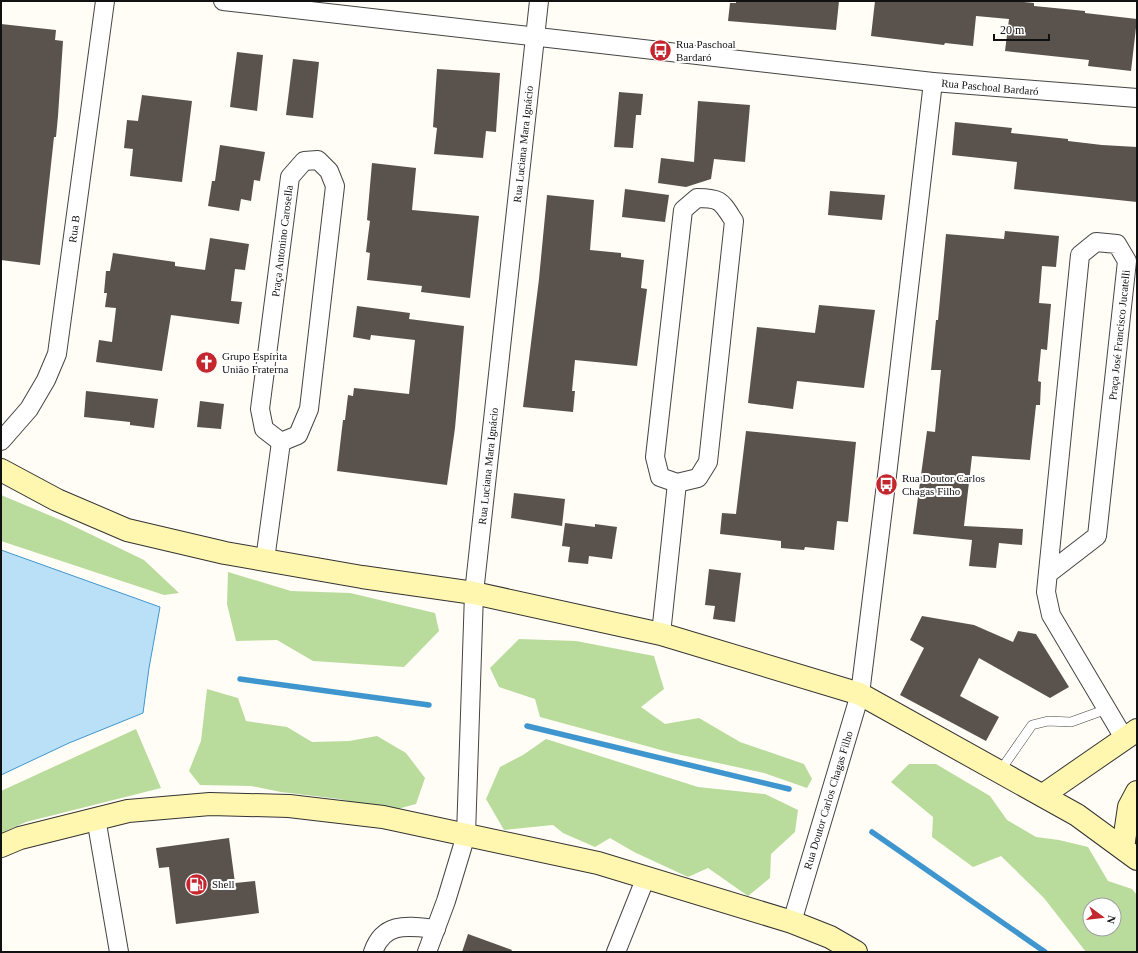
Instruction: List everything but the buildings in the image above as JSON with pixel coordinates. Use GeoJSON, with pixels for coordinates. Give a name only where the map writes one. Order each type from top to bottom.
{"type":"FeatureCollection","features":[{"type":"Feature","properties":{"kind":"main road"},"geometry":{"type":"LineString","coordinates":[[1,470],[57,500],[128,530],[225,553],[362,577],[474,593],[661,634],[860,694],[1077,815],[1130,854]]}},
{"type":"Feature","properties":{"kind":"main road"},"geometry":{"type":"LineString","coordinates":[[1043,795],[1131,734]]}},
{"type":"Feature","properties":{"kind":"main road"},"geometry":{"type":"LineString","coordinates":[[1130,854],[1129,807],[1137,792]]}},
{"type":"Feature","properties":{"kind":"main road"},"geometry":{"type":"LineString","coordinates":[[1,846],[20,838],[128,811],[210,804],[289,806],[383,817],[598,863],[792,922],[830,937],[856,952]]}},
{"type":"Feature","properties":{"kind":"street","name":"Rua B"},"geometry":{"type":"LineString","coordinates":[[1,441],[29,409],[46,380],[57,354],[105,1]]}},
{"type":"Feature","properties":{"kind":"street","name":"Rua Paschoal Bardaró"},"geometry":{"type":"LineString","coordinates":[[223,1],[933,82],[1137,98]]}},
{"type":"Feature","properties":{"kind":"street","name":"Rua Luciana Mara Ignácio"},"geometry":{"type":"LineString","coordinates":[[427,952],[436,929],[466,835],[474,593],[539,1]]}},
{"type":"Feature","properties":{"kind":"street","name":"Rua Doutor Carlos Chagas Filho"},"geometry":{"type":"LineString","coordinates":[[792,922],[860,694],[933,82]]}},
{"type":"Feature","properties":{"kind":"street","name":"Praça Antonino Carosella"},"geometry":{"type":"LineString","coordinates":[[318,160],[329,171],[335,186],[309,409],[298,435],[281,442],[264,429],[260,409],[290,178],[304,161],[318,160]]}},
{"type":"Feature","properties":{"kind":"street"},"geometry":{"type":"LineString","coordinates":[[697,198],[715,198],[724,206],[734,221],[708,462],[698,478],[677,483],[660,477],[655,457],[683,210],[697,198]]}},
{"type":"Feature","properties":{"kind":"street","name":"Praça José Francisco Jucatelli"},"geometry":{"type":"LineString","coordinates":[[1049,572],[1096,536],[1127,260],[1117,244],[1096,242],[1080,255],[1046,592],[1051,615],[1107,709],[1131,734]]}},
{"type":"Feature","properties":{"kind":"street"},"geometry":{"type":"LineString","coordinates":[[265,560],[281,442]]}},
{"type":"Feature","properties":{"kind":"street"},"geometry":{"type":"LineString","coordinates":[[661,634],[677,483]]}},
{"type":"Feature","properties":{"kind":"street"},"geometry":{"type":"LineString","coordinates":[[96,818],[119,952]]}},
{"type":"Feature","properties":{"kind":"street"},"geometry":{"type":"LineString","coordinates":[[616,952],[646,877]]}},
{"type":"Feature","properties":{"kind":"street"},"geometry":{"type":"LineString","coordinates":[[372,952],[385,932],[406,926],[436,929]]}},
{"type":"Feature","properties":{"kind":"lane"},"geometry":{"type":"LineString","coordinates":[[1000,771],[1032,725],[1048,720],[1071,722],[1107,709]]}},
{"type":"Feature","properties":{"kind":"green space"},"geometry":{"type":"Polygon","coordinates":[[[1,495],[63,521],[144,560],[179,593],[164,595],[1,541],[1,495]]]}},
{"type":"Feature","properties":{"kind":"green space"},"geometry":{"type":"Polygon","coordinates":[[[228,572],[291,591],[350,593],[435,613],[439,631],[404,667],[313,661],[277,640],[236,641],[227,604],[228,572]]]}},
{"type":"Feature","properties":{"kind":"green space"},"geometry":{"type":"Polygon","coordinates":[[[519,639],[576,641],[654,656],[664,689],[641,707],[665,724],[699,718],[740,742],[804,764],[812,779],[807,788],[764,773],[672,753],[540,717],[535,699],[499,687],[490,668],[519,639]]]}},
{"type":"Feature","properties":{"kind":"green space"},"geometry":{"type":"Polygon","coordinates":[[[207,689],[238,698],[246,721],[287,727],[312,742],[349,741],[377,736],[406,753],[425,778],[416,804],[390,811],[339,799],[281,792],[251,786],[200,785],[189,771],[201,741],[207,689]]]}},
{"type":"Feature","properties":{"kind":"green space"},"geometry":{"type":"Polygon","coordinates":[[[136,729],[161,788],[26,822],[1,833],[1,791],[136,729]]]}},
{"type":"Feature","properties":{"kind":"green space"},"geometry":{"type":"Polygon","coordinates":[[[546,739],[698,787],[765,794],[798,810],[795,832],[771,854],[770,878],[748,896],[708,868],[688,877],[634,852],[610,838],[595,847],[563,833],[553,825],[504,830],[486,799],[500,767],[523,755],[546,739]]]}},
{"type":"Feature","properties":{"kind":"green space"},"geometry":{"type":"Polygon","coordinates":[[[909,764],[936,764],[990,796],[1007,820],[1036,837],[1059,840],[1088,847],[1108,881],[1132,889],[1137,895],[1137,952],[1086,952],[1044,898],[1001,856],[973,867],[932,837],[933,817],[891,782],[909,764]]]}},
{"type":"Feature","properties":{"kind":"water"},"geometry":{"type":"Polygon","coordinates":[[[1,550],[160,607],[149,668],[143,713],[69,743],[1,775],[1,550]]]}},
{"type":"Feature","properties":{"kind":"waterway"},"geometry":{"type":"LineString","coordinates":[[240,679],[429,705]]}},
{"type":"Feature","properties":{"kind":"waterway"},"geometry":{"type":"LineString","coordinates":[[527,726],[789,789]]}},
{"type":"Feature","properties":{"kind":"waterway"},"geometry":{"type":"LineString","coordinates":[[872,832],[1045,952]]}},
{"type":"Feature","properties":{"kind":"place","name":"Rua Paschoal Bardaró"},"geometry":{"type":"Point","coordinates":[661,50]}},
{"type":"Feature","properties":{"kind":"place","name":"Grupo Espírita União Fraterna"},"geometry":{"type":"Point","coordinates":[207,362]}},
{"type":"Feature","properties":{"kind":"place","name":"Rua Doutor Carlos Chagas Filho"},"geometry":{"type":"Point","coordinates":[886,484]}},
{"type":"Feature","properties":{"kind":"place","name":"Shell"},"geometry":{"type":"Point","coordinates":[196,884]}}]}
